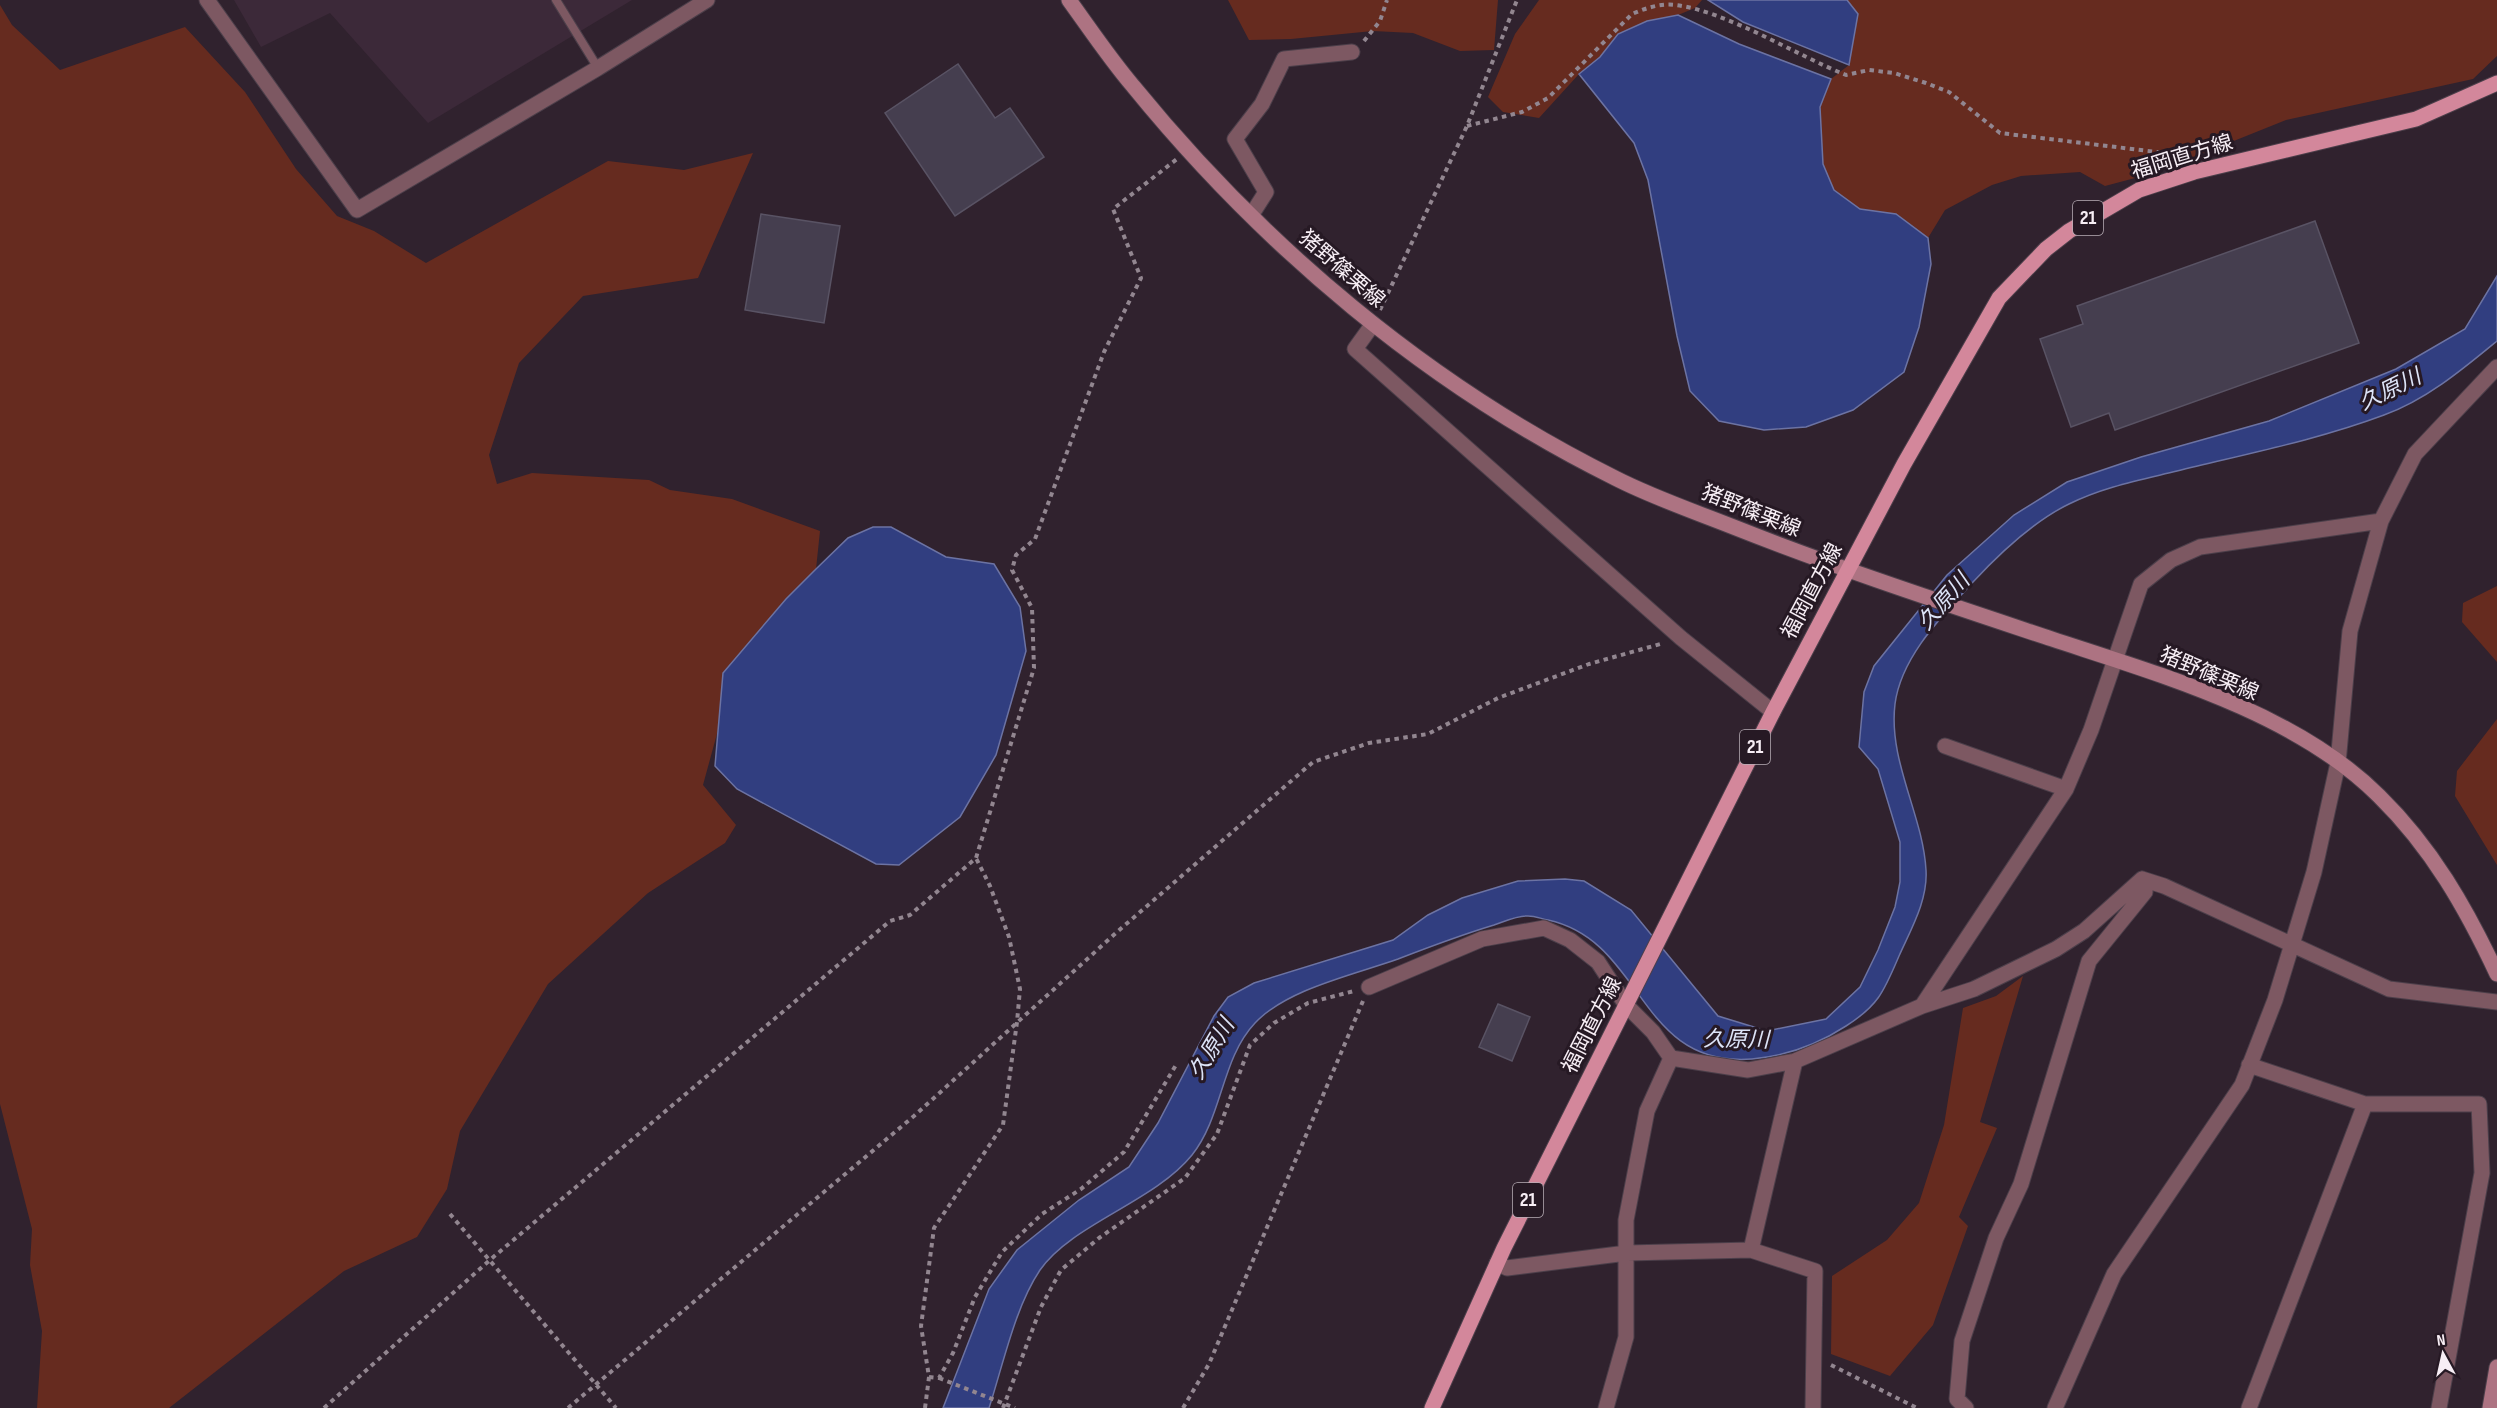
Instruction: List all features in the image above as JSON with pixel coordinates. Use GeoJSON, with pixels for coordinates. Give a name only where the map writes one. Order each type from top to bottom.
{"type":"FeatureCollection","features":[{"type":"Feature","properties":{"kind":"main road","name":"猪野篠栗線"},"geometry":{"type":"LineString","coordinates":[[1069,0],[1132,85],[1189,150],[1288,251],[1373,324],[1451,381],[1530,431],[1617,479],[1846,571],[2196,688],[2310,741],[2378,794],[2429,852],[2456,892],[2497,974]]}},
{"type":"Feature","properties":{"kind":"main road","name":"福岡直方線"},"geometry":{"type":"LineString","coordinates":[[1432,1408],[1497,1263],[1629,1000],[1665,923],[1773,712],[1846,571],[1987,319],[2011,285],[2046,249],[2094,215],[2139,190],[2194,172],[2416,119],[2497,83]]}},
{"type":"Feature","properties":{"kind":"main road"},"geometry":{"type":"LineString","coordinates":[[2490,1408],[2497,1367]]}},
{"type":"Feature","properties":{"kind":"street"},"geometry":{"type":"LineString","coordinates":[[207,0],[357,210],[598,68],[706,0]]}},
{"type":"Feature","properties":{"kind":"street"},"geometry":{"type":"LineString","coordinates":[[1252,214],[1266,192],[1235,140],[1262,104],[1284,59],[1352,52]]}},
{"type":"Feature","properties":{"kind":"street"},"geometry":{"type":"LineString","coordinates":[[1373,324],[1355,348],[1681,638],[1773,712]]}},
{"type":"Feature","properties":{"kind":"street"},"geometry":{"type":"LineString","coordinates":[[2055,1408],[2114,1274],[2242,1085],[2275,1000],[2314,872],[2338,763],[2350,631],[2381,521],[2415,454],[2497,367]]}},
{"type":"Feature","properties":{"kind":"street"},"geometry":{"type":"LineString","coordinates":[[1922,1006],[2066,789],[2091,730],[2113,659],[2141,584],[2171,560],[2200,546],[2381,521]]}},
{"type":"Feature","properties":{"kind":"street"},"geometry":{"type":"LineString","coordinates":[[1945,746],[2066,789]]}},
{"type":"Feature","properties":{"kind":"street"},"geometry":{"type":"LineString","coordinates":[[2142,879],[2292,943],[2389,989],[2497,1002]]}},
{"type":"Feature","properties":{"kind":"street"},"geometry":{"type":"LineString","coordinates":[[1369,987],[1482,939],[1544,928],[1570,940],[1598,962],[1671,1058],[1748,1070],[1795,1061],[1922,1006],[1974,989],[2056,950],[2084,931],[2142,879]]}},
{"type":"Feature","properties":{"kind":"street"},"geometry":{"type":"LineString","coordinates":[[1966,1408],[1957,1399],[1962,1341],[1996,1238],[2021,1184],[2089,961],[2145,892],[2142,879]]}},
{"type":"Feature","properties":{"kind":"street"},"geometry":{"type":"LineString","coordinates":[[1606,1408],[1626,1337],[1626,1220],[1647,1111],[1671,1058]]}},
{"type":"Feature","properties":{"kind":"street"},"geometry":{"type":"LineString","coordinates":[[1751,1250],[1795,1061]]}},
{"type":"Feature","properties":{"kind":"street"},"geometry":{"type":"LineString","coordinates":[[2249,1065],[2365,1104],[2479,1104],[2482,1173],[2439,1408]]}},
{"type":"Feature","properties":{"kind":"street"},"geometry":{"type":"LineString","coordinates":[[2248,1408],[2365,1104]]}},
{"type":"Feature","properties":{"kind":"street"},"geometry":{"type":"LineString","coordinates":[[1497,1263],[1507,1268],[1627,1253],[1751,1250],[1815,1270],[1813,1408]]}},
{"type":"Feature","properties":{"kind":"lane"},"geometry":{"type":"LineString","coordinates":[[556,0],[598,68]]}},
{"type":"Feature","properties":{"kind":"path"},"geometry":{"type":"LineString","coordinates":[[1352,52],[1367,39],[1380,21],[1387,0]]}},
{"type":"Feature","properties":{"kind":"path"},"geometry":{"type":"LineString","coordinates":[[1373,324],[1467,126],[1517,0]]}},
{"type":"Feature","properties":{"kind":"path"},"geometry":{"type":"LineString","coordinates":[[1467,126],[1522,112],[1548,98],[1632,14],[1646,8],[1675,4],[1705,11],[1846,75],[1869,70],[1894,73],[1949,92],[2000,133],[2157,152],[2191,164],[2194,172]]}},
{"type":"Feature","properties":{"kind":"path"},"geometry":{"type":"LineString","coordinates":[[324,1408],[490,1259],[890,921],[910,915],[976,858],[1034,668],[1032,608],[1012,570],[1016,555],[1035,539],[1104,352],[1141,278],[1113,209],[1189,150]]}},
{"type":"Feature","properties":{"kind":"path"},"geometry":{"type":"LineString","coordinates":[[568,1408],[914,1116],[1017,1022],[1313,762],[1369,743],[1428,734],[1498,698],[1589,664],[1681,638]]}},
{"type":"Feature","properties":{"kind":"path"},"geometry":{"type":"LineString","coordinates":[[925,1408],[929,1377],[921,1326],[933,1228],[1003,1125],[1017,1022],[1020,989],[1009,937],[990,886],[976,858]]}},
{"type":"Feature","properties":{"kind":"path"},"geometry":{"type":"LineString","coordinates":[[1004,1406],[1041,1307],[1060,1270],[1100,1238],[1185,1178],[1217,1134],[1250,1045],[1274,1023],[1308,1003],[1369,987]]}},
{"type":"Feature","properties":{"kind":"path"},"geometry":{"type":"LineString","coordinates":[[1183,1408],[1209,1364],[1369,987]]}},
{"type":"Feature","properties":{"kind":"path"},"geometry":{"type":"LineString","coordinates":[[939,1378],[953,1353],[975,1297],[1002,1252],[1042,1214],[1081,1189],[1124,1152],[1176,1065]]}},
{"type":"Feature","properties":{"kind":"path"},"geometry":{"type":"LineString","coordinates":[[450,1214],[616,1408]]}},
{"type":"Feature","properties":{"kind":"path"},"geometry":{"type":"LineString","coordinates":[[1814,1357],[1917,1408]]}},
{"type":"Feature","properties":{"kind":"path"},"geometry":{"type":"LineString","coordinates":[[929,1377],[939,1378],[1004,1406],[1015,1408]]}},
{"type":"Feature","properties":{"kind":"shaded area"},"geometry":{"type":"Polygon","coordinates":[[[234,0],[632,0],[428,123],[330,13],[261,47],[234,0]]]}},
{"type":"Feature","properties":{"kind":"shaded area"},"geometry":{"type":"Polygon","coordinates":[[[1228,0],[1498,0],[1494,50],[1460,51],[1413,33],[1373,31],[1291,39],[1249,40],[1228,0]]]}},
{"type":"Feature","properties":{"kind":"shaded area"},"geometry":{"type":"Polygon","coordinates":[[[1539,0],[1702,0],[1695,8],[1678,15],[1647,21],[1618,34],[1600,57],[1579,74],[1539,118],[1503,112],[1488,97],[1515,34],[1539,0]]]}},
{"type":"Feature","properties":{"kind":"shaded area"},"geometry":{"type":"Polygon","coordinates":[[[1847,0],[2497,0],[2497,56],[2473,79],[2286,120],[2154,173],[2105,186],[2080,172],[2021,176],[1992,185],[1945,210],[1928,238],[1896,214],[1860,209],[1834,190],[1823,164],[1820,107],[1831,79],[1849,65],[1858,14],[1847,0]]]}},
{"type":"Feature","properties":{"kind":"shaded area"},"geometry":{"type":"Polygon","coordinates":[[[0,5],[12,25],[60,70],[185,27],[245,92],[296,169],[337,216],[374,231],[426,263],[608,161],[684,170],[753,153],[698,278],[583,296],[519,363],[489,455],[497,484],[532,473],[649,480],[670,490],[732,499],[820,531],[816,569],[786,599],[723,673],[721,719],[703,785],[736,825],[725,843],[648,893],[548,984],[460,1131],[447,1189],[417,1237],[344,1271],[169,1408],[37,1408],[42,1331],[30,1265],[32,1229],[0,1104],[0,5]]]}},
{"type":"Feature","properties":{"kind":"shaded area"},"geometry":{"type":"Polygon","coordinates":[[[2497,586],[2497,662],[2462,622],[2463,603],[2497,586]]]}},
{"type":"Feature","properties":{"kind":"shaded area"},"geometry":{"type":"Polygon","coordinates":[[[2497,719],[2497,865],[2455,796],[2457,771],[2497,719]]]}},
{"type":"Feature","properties":{"kind":"shaded area"},"geometry":{"type":"Polygon","coordinates":[[[2023,976],[1980,1122],[1997,1128],[1959,1217],[1968,1226],[1933,1325],[1890,1376],[1831,1354],[1832,1276],[1887,1240],[1919,1203],[1944,1125],[1963,1008],[1996,996],[2023,976]]]}},
{"type":"Feature","properties":{"kind":"water"},"geometry":{"type":"Polygon","coordinates":[[[1708,0],[1847,0],[1858,14],[1849,65],[1743,22],[1708,0]]]}},
{"type":"Feature","properties":{"kind":"water"},"geometry":{"type":"Polygon","coordinates":[[[1678,15],[1739,44],[1831,79],[1820,107],[1823,164],[1834,190],[1860,209],[1896,214],[1928,238],[1931,264],[1919,327],[1904,372],[1853,410],[1806,427],[1764,430],[1719,421],[1690,391],[1677,336],[1648,180],[1634,143],[1579,74],[1600,57],[1618,34],[1647,21],[1678,15]]]}},
{"type":"Feature","properties":{"kind":"water","name":"久原川"},"geometry":{"type":"Polygon","coordinates":[[[2497,276],[2497,341],[2457,373],[2415,401],[2400,409],[2333,432],[2122,484],[2082,498],[2043,519],[2006,549],[1949,609],[1914,654],[1905,670],[1895,704],[1896,746],[1924,849],[1926,881],[1922,903],[1884,988],[1873,1004],[1857,1018],[1824,1039],[1789,1052],[1752,1059],[1714,1056],[1685,1044],[1662,1025],[1605,952],[1580,932],[1548,920],[1529,916],[1514,918],[1469,933],[1302,992],[1268,1011],[1244,1037],[1228,1070],[1202,1140],[1176,1172],[1136,1200],[1072,1239],[1040,1270],[1023,1301],[989,1408],[943,1408],[989,1289],[1017,1250],[1079,1200],[1129,1167],[1158,1123],[1214,1016],[1228,997],[1254,983],[1393,940],[1428,915],[1462,898],[1518,881],[1565,879],[1584,881],[1631,910],[1718,1016],[1767,1031],[1826,1019],[1860,987],[1895,907],[1900,882],[1900,842],[1878,769],[1859,747],[1864,692],[1874,666],[1947,575],[2014,515],[2067,482],[2141,457],[2269,421],[2396,369],[2465,329],[2497,276]]]}},
{"type":"Feature","properties":{"kind":"water"},"geometry":{"type":"Polygon","coordinates":[[[873,527],[891,527],[946,557],[994,564],[1020,607],[1026,651],[996,755],[960,817],[899,865],[876,864],[737,789],[715,766],[723,673],[786,599],[816,569],[848,538],[873,527]]]}},
{"type":"Feature","properties":{"kind":"building"},"geometry":{"type":"Polygon","coordinates":[[[958,64],[995,118],[1010,108],[1044,157],[955,216],[885,113],[958,64]]]}},
{"type":"Feature","properties":{"kind":"building"},"geometry":{"type":"Polygon","coordinates":[[[761,214],[840,226],[824,323],[745,310],[761,214]]]}},
{"type":"Feature","properties":{"kind":"building"},"geometry":{"type":"Polygon","coordinates":[[[2315,221],[2359,343],[2115,430],[2109,413],[2071,427],[2040,339],[2083,324],[2077,306],[2315,221]]]}},
{"type":"Feature","properties":{"kind":"building"},"geometry":{"type":"Polygon","coordinates":[[[1498,1004],[1530,1017],[1512,1061],[1479,1047],[1498,1004]]]}}]}
